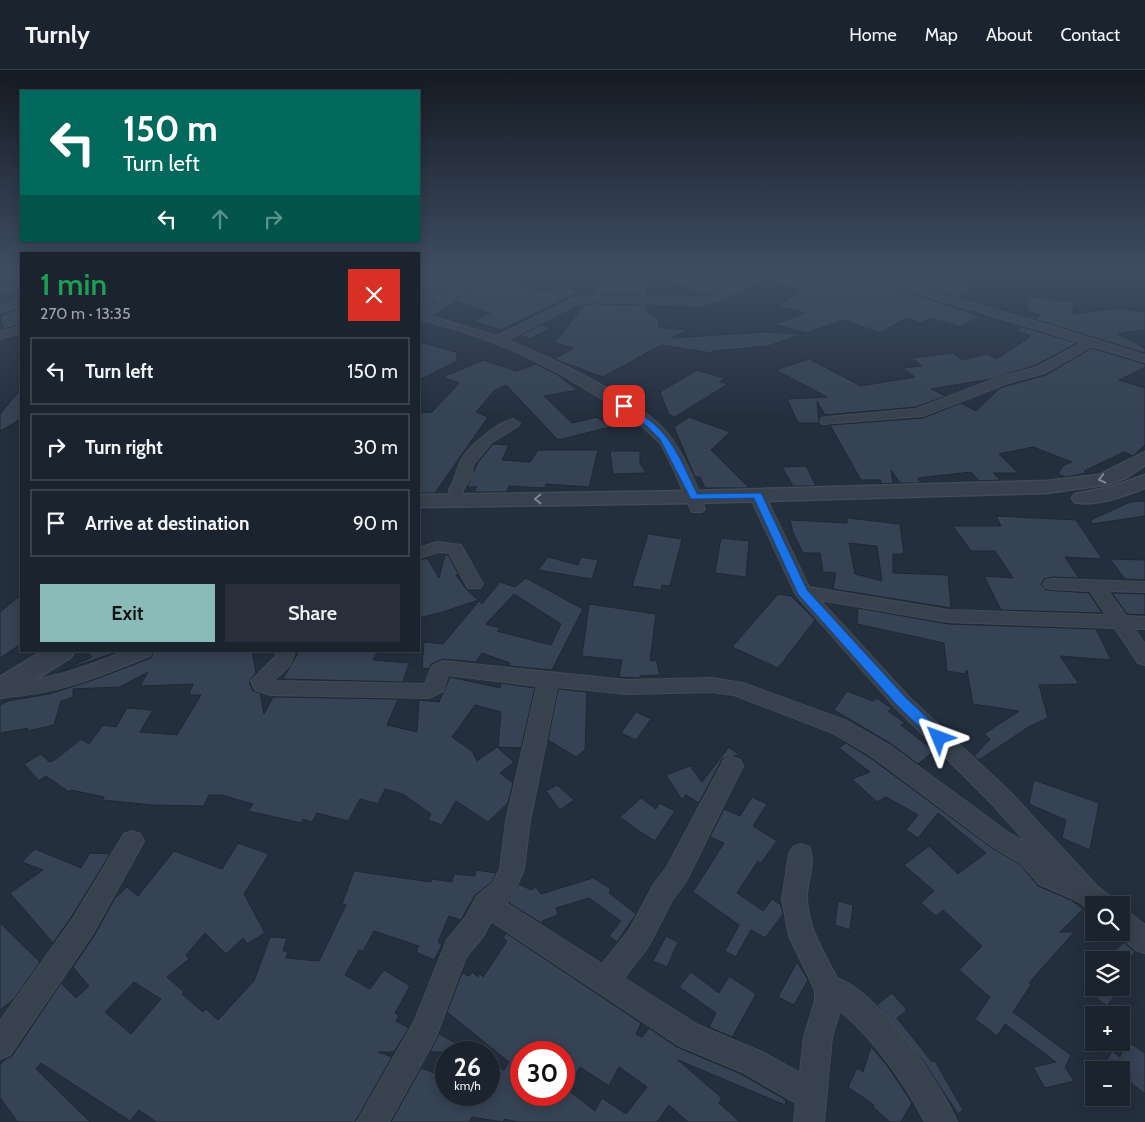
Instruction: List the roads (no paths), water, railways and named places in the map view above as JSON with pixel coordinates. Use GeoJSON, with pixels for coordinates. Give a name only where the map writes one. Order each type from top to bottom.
{"type":"FeatureCollection","features":[{"type":"Feature","properties":{"kind":"street"},"geometry":{"type":"LineString","coordinates":[[429,319],[500,339],[568,372],[650,424],[664,438],[696,503]]}},
{"type":"Feature","properties":{"kind":"street"},"geometry":{"type":"LineString","coordinates":[[500,339],[539,319]]}},
{"type":"Feature","properties":{"kind":"street"},"geometry":{"type":"LineString","coordinates":[[1018,319],[1145,359]]}},
{"type":"Feature","properties":{"kind":"street"},"geometry":{"type":"LineString","coordinates":[[0,336],[20,329]]}},
{"type":"Feature","properties":{"kind":"street"},"geometry":{"type":"LineString","coordinates":[[827,421],[918,413],[1004,380],[1041,370],[1091,342]]}},
{"type":"Feature","properties":{"kind":"street"},"geometry":{"type":"LineString","coordinates":[[456,500],[456,490],[465,475],[466,464],[486,440],[513,423]]}},
{"type":"Feature","properties":{"kind":"street"},"geometry":{"type":"LineString","coordinates":[[760,502],[1071,484],[1103,480],[1120,473],[1145,457]]}},
{"type":"Feature","properties":{"kind":"street"},"geometry":{"type":"LineString","coordinates":[[420,515],[696,503],[1016,502],[1075,498],[1116,492],[1145,481]]}},
{"type":"Feature","properties":{"kind":"street"},"geometry":{"type":"LineString","coordinates":[[420,501],[696,503]]}},
{"type":"Feature","properties":{"kind":"street"},"geometry":{"type":"LineString","coordinates":[[760,502],[802,591],[901,701],[1002,799],[1091,896]]}},
{"type":"Feature","properties":{"kind":"street"},"geometry":{"type":"LineString","coordinates":[[420,553],[437,547],[455,548],[474,584]]}},
{"type":"Feature","properties":{"kind":"street"},"geometry":{"type":"LineString","coordinates":[[1052,584],[1145,587]]}},
{"type":"Feature","properties":{"kind":"street"},"geometry":{"type":"LineString","coordinates":[[1095,585],[1145,658]]}},
{"type":"Feature","properties":{"kind":"street"},"geometry":{"type":"LineString","coordinates":[[802,591],[948,616],[1145,623]]}},
{"type":"Feature","properties":{"kind":"street"},"geometry":{"type":"LineString","coordinates":[[0,671],[31,652]]}},
{"type":"Feature","properties":{"kind":"street"},"geometry":{"type":"LineString","coordinates":[[0,690],[60,652]]}},
{"type":"Feature","properties":{"kind":"street"},"geometry":{"type":"LineString","coordinates":[[0,690],[33,688],[74,678],[139,652]]}},
{"type":"Feature","properties":{"kind":"street"},"geometry":{"type":"LineString","coordinates":[[286,652],[283,660],[261,681],[262,685],[271,688],[429,691],[436,686],[439,672],[444,668],[627,687],[712,685],[736,688],[840,727],[881,751],[1001,840],[1030,857],[1048,876],[1088,896]]}},
{"type":"Feature","properties":{"kind":"street"},"geometry":{"type":"LineString","coordinates":[[372,1122],[426,1029],[456,949],[475,926],[486,904],[502,891],[512,869],[518,822],[547,686],[543,678]]}},
{"type":"Feature","properties":{"kind":"street"},"geometry":{"type":"LineString","coordinates":[[605,981],[639,938],[663,892],[676,875],[732,766]]}},
{"type":"Feature","properties":{"kind":"street"},"geometry":{"type":"LineString","coordinates":[[0,1045],[83,926],[132,841]]}},
{"type":"Feature","properties":{"kind":"street"},"geometry":{"type":"LineString","coordinates":[[801,854],[794,898],[798,919],[802,936],[828,989],[830,1001],[818,1037],[810,1109]]}},
{"type":"Feature","properties":{"kind":"street"},"geometry":{"type":"LineString","coordinates":[[486,904],[688,1035],[752,1062],[810,1109]]}},
{"type":"Feature","properties":{"kind":"street"},"geometry":{"type":"LineString","coordinates":[[1130,928],[1145,941]]}},
{"type":"Feature","properties":{"kind":"street"},"geometry":{"type":"LineString","coordinates":[[828,989],[838,992],[862,1011],[919,1080],[942,1122]]}}]}
